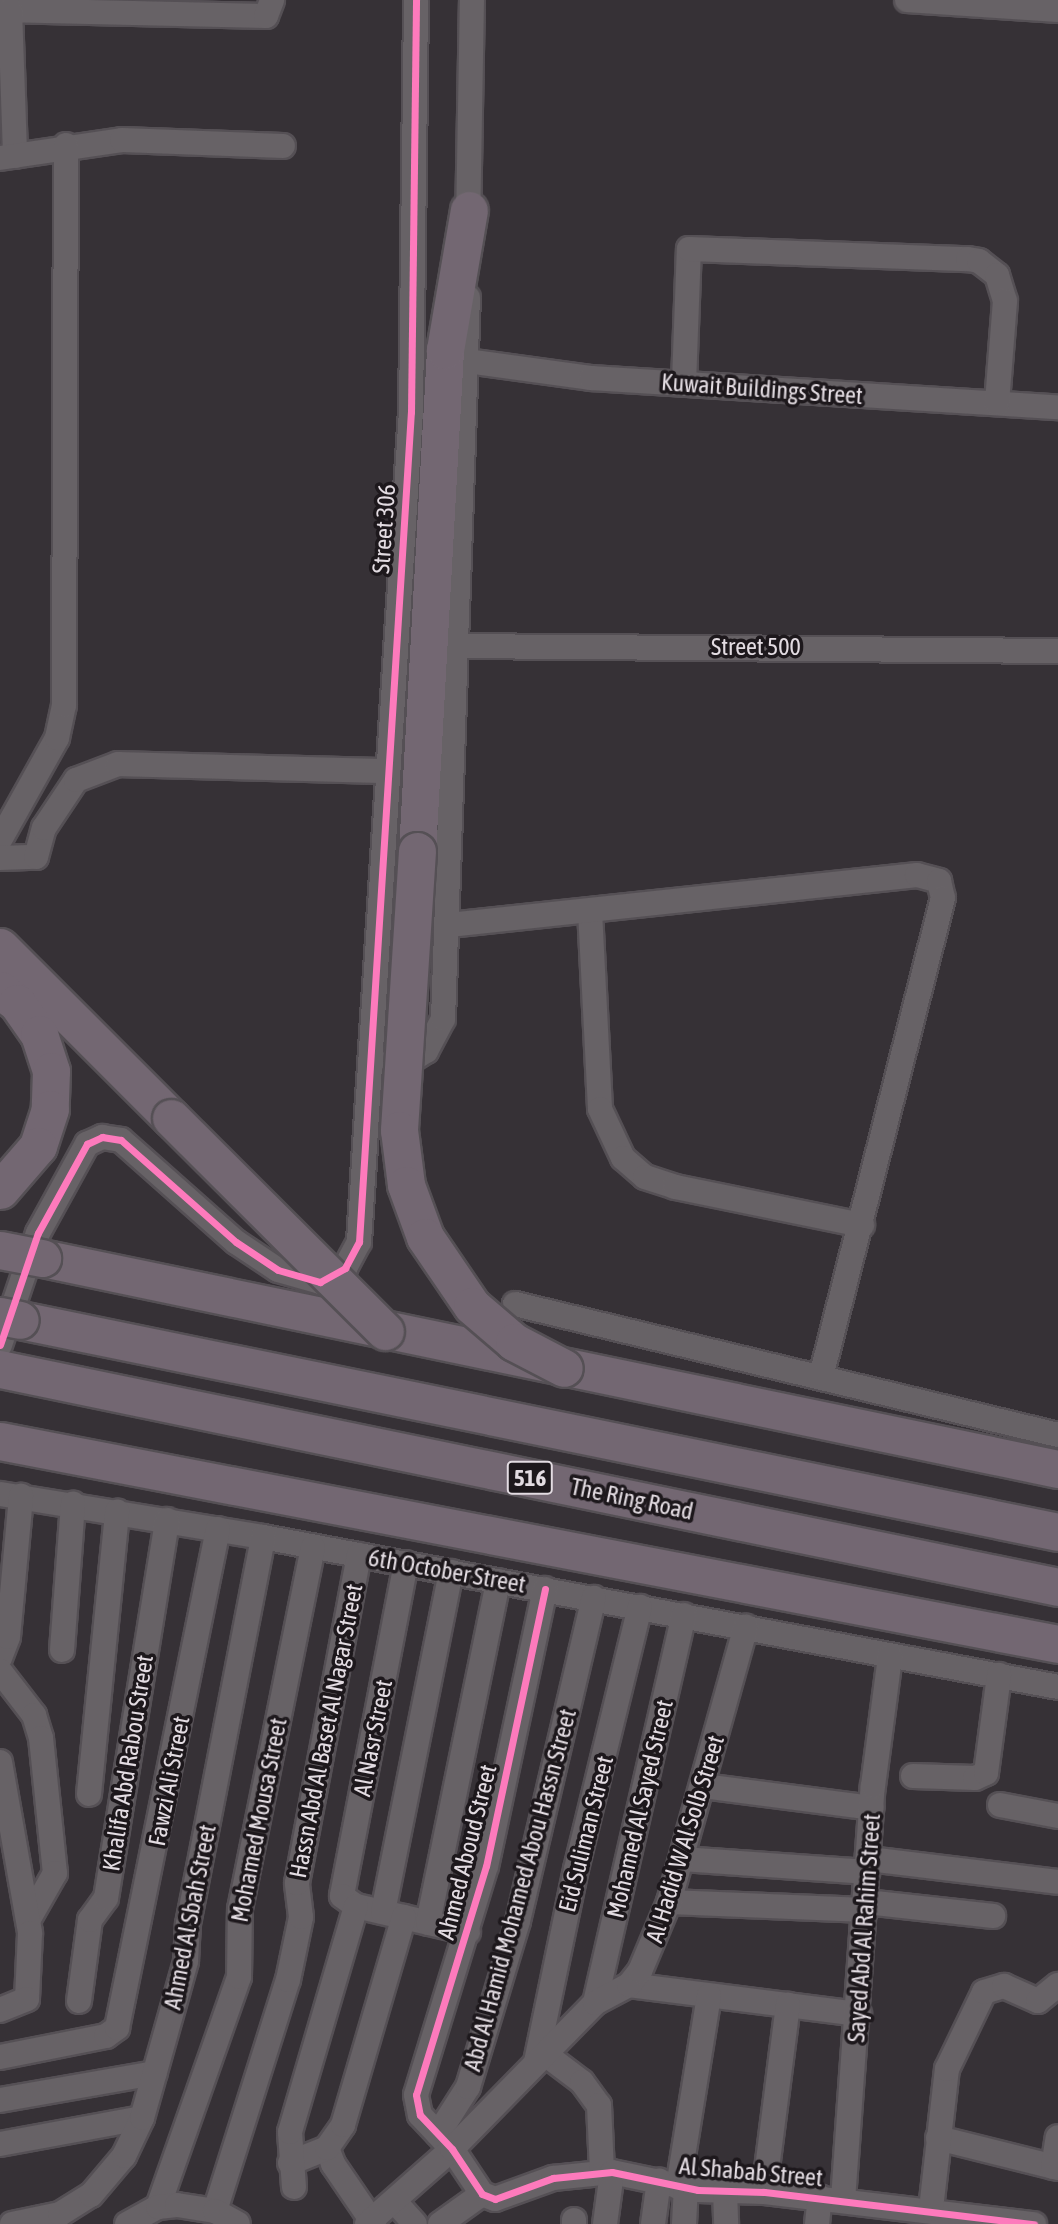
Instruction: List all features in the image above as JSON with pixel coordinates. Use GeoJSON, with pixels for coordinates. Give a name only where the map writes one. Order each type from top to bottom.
{"type":"FeatureCollection","features":[{"type":"Feature","properties":{"kind":"highway"},"geometry":{"type":"LineString","coordinates":[[469,210],[445,350],[401,1157],[414,1211],[454,1284],[514,1342],[564,1368]]}},
{"type":"Feature","properties":{"kind":"highway"},"geometry":{"type":"LineString","coordinates":[[0,947],[385,1331]]}},
{"type":"Feature","properties":{"kind":"highway"},"geometry":{"type":"LineString","coordinates":[[0,990],[17,1003],[39,1034],[51,1071],[50,1109],[38,1146],[0,1190]]}},
{"type":"Feature","properties":{"kind":"highway"},"geometry":{"type":"LineString","coordinates":[[0,1250],[1058,1469]]}},
{"type":"Feature","properties":{"kind":"highway","name":"516"},"geometry":{"type":"LineString","coordinates":[[4,1344],[1058,1532]]}},
{"type":"Feature","properties":{"kind":"highway","name":"The Ring Road"},"geometry":{"type":"LineString","coordinates":[[4,1344],[1058,1587]]}},
{"type":"Feature","properties":{"kind":"highway"},"geometry":{"type":"LineString","coordinates":[[1,1441],[1058,1644]]}},
{"type":"Feature","properties":{"kind":"street","name":"Street 306"},"geometry":{"type":"LineString","coordinates":[[4,1344],[38,1233],[87,1144],[102,1137],[121,1140],[236,1242],[278,1270],[320,1282],[340,1272],[354,1256],[362,1228],[374,1060],[379,876],[411,412],[416,0]]}},
{"type":"Feature","properties":{"kind":"street"},"geometry":{"type":"LineString","coordinates":[[906,0],[1058,10]]}},
{"type":"Feature","properties":{"kind":"street"},"geometry":{"type":"LineString","coordinates":[[374,1060],[410,1061],[438,1037],[443,1019],[449,925],[453,646],[467,361],[473,3]]}},
{"type":"Feature","properties":{"kind":"street"},"geometry":{"type":"LineString","coordinates":[[271,7],[49,5],[5,10],[7,157],[66,145],[170,139],[283,146]]}},
{"type":"Feature","properties":{"kind":"street"},"geometry":{"type":"LineString","coordinates":[[0,840],[8,796],[57,738],[64,705],[66,145]]}},
{"type":"Feature","properties":{"kind":"street"},"geometry":{"type":"LineString","coordinates":[[684,383],[689,249],[968,259],[979,261],[997,275],[1005,301],[997,403]]}},
{"type":"Feature","properties":{"kind":"street","name":"Kuwait Buildings Street"},"geometry":{"type":"LineString","coordinates":[[467,361],[591,378],[1058,407]]}},
{"type":"Feature","properties":{"kind":"street","name":"Street 500"},"geometry":{"type":"LineString","coordinates":[[453,646],[1058,651]]}},
{"type":"Feature","properties":{"kind":"street"},"geometry":{"type":"LineString","coordinates":[[0,858],[36,857],[44,828],[76,780],[118,764],[388,771]]}},
{"type":"Feature","properties":{"kind":"street"},"geometry":{"type":"LineString","coordinates":[[449,925],[917,875],[939,881],[943,898],[821,1378]]}},
{"type":"Feature","properties":{"kind":"street"},"geometry":{"type":"LineString","coordinates":[[590,911],[600,1110],[623,1158],[645,1177],[675,1187],[862,1225]]}},
{"type":"Feature","properties":{"kind":"street"},"geometry":{"type":"LineString","coordinates":[[515,1304],[1058,1435]]}},
{"type":"Feature","properties":{"kind":"street"},"geometry":{"type":"LineString","coordinates":[[0,1658],[8,1637],[10,1495]]}},
{"type":"Feature","properties":{"kind":"street","name":"6th October Street"},"geometry":{"type":"LineString","coordinates":[[10,1495],[73,1503],[406,1563],[1058,1687]]}},
{"type":"Feature","properties":{"kind":"street"},"geometry":{"type":"LineString","coordinates":[[62,1650],[73,1503]]}},
{"type":"Feature","properties":{"kind":"street"},"geometry":{"type":"LineString","coordinates":[[89,1794],[117,1511]]}},
{"type":"Feature","properties":{"kind":"street","name":"Khalifa Abd Rabou Street"},"geometry":{"type":"LineString","coordinates":[[79,2001],[90,1920],[106,1898],[167,1520]]}},
{"type":"Feature","properties":{"kind":"street","name":"Fawzi Ali Street"},"geometry":{"type":"LineString","coordinates":[[0,2057],[114,2032],[218,1529]]}},
{"type":"Feature","properties":{"kind":"street","name":"Ahmed Al Sbah Street"},"geometry":{"type":"LineString","coordinates":[[12,2224],[60,2214],[91,2195],[124,2156],[142,2118],[186,1961],[188,1924],[262,1537]]}},
{"type":"Feature","properties":{"kind":"street","name":"Mohamed Mousa Street"},"geometry":{"type":"LineString","coordinates":[[158,2207],[239,1977],[240,1909],[313,1547]]}},
{"type":"Feature","properties":{"kind":"street","name":"Hassn Abd Al Baset Al Nagar Street"},"geometry":{"type":"LineString","coordinates":[[215,2211],[288,1980],[301,1907],[297,1883],[359,1555]]}},
{"type":"Feature","properties":{"kind":"street","name":"Al Nasr Street"},"geometry":{"type":"LineString","coordinates":[[356,1906],[345,1901],[343,1890],[406,1563]]}},
{"type":"Feature","properties":{"kind":"street"},"geometry":{"type":"LineString","coordinates":[[405,1917],[451,1572]]}},
{"type":"Feature","properties":{"kind":"street"},"geometry":{"type":"LineString","coordinates":[[468,1932],[405,1917],[356,1906],[290,2132],[292,2175],[327,2148],[344,2125],[405,1917],[498,1581]]}},
{"type":"Feature","properties":{"kind":"street","name":"Ahmed Aboud Street"},"geometry":{"type":"LineString","coordinates":[[445,2141],[420,2115],[416,2095],[468,1932],[545,1589]]}},
{"type":"Feature","properties":{"kind":"street","name":"Abd Al Hamid Mohamed Abou Hassn Street"},"geometry":{"type":"LineString","coordinates":[[445,2141],[468,2087],[517,1921],[594,1598]]}},
{"type":"Feature","properties":{"kind":"street","name":"Eid Suliman Street"},"geometry":{"type":"LineString","coordinates":[[541,2058],[576,1869],[640,1607]]}},
{"type":"Feature","properties":{"kind":"street","name":"Mohamed Al Sayed Street"},"geometry":{"type":"LineString","coordinates":[[595,2003],[684,1615]]}},
{"type":"Feature","properties":{"kind":"street","name":"Al Hadid W Al Solb Street"},"geometry":{"type":"LineString","coordinates":[[371,2223],[396,2203],[445,2141],[541,2058],[595,2003],[629,1985],[649,1956],[682,1859],[746,1627]]}},
{"type":"Feature","properties":{"kind":"street","name":"Sayed Abd Al Rahim Street"},"geometry":{"type":"LineString","coordinates":[[817,2224],[831,2199],[859,2014],[872,1808],[890,1656]]}},
{"type":"Feature","properties":{"kind":"street"},"geometry":{"type":"LineString","coordinates":[[0,1671],[34,1715],[42,1751],[55,1874],[30,1917]]}},
{"type":"Feature","properties":{"kind":"street"},"geometry":{"type":"LineString","coordinates":[[913,1776],[975,1777],[986,1773],[999,1675]]}},
{"type":"Feature","properties":{"kind":"street"},"geometry":{"type":"LineString","coordinates":[[0,1762],[30,1917],[27,1999],[0,2010]]}},
{"type":"Feature","properties":{"kind":"street"},"geometry":{"type":"LineString","coordinates":[[703,1786],[872,1808]]}},
{"type":"Feature","properties":{"kind":"street"},"geometry":{"type":"LineString","coordinates":[[1000,1805],[1058,1816]]}},
{"type":"Feature","properties":{"kind":"street"},"geometry":{"type":"LineString","coordinates":[[682,1859],[868,1865],[1058,1882]]}},
{"type":"Feature","properties":{"kind":"street"},"geometry":{"type":"LineString","coordinates":[[669,1902],[866,1906],[993,1916]]}},
{"type":"Feature","properties":{"kind":"street"},"geometry":{"type":"LineString","coordinates":[[629,1985],[859,2014]]}},
{"type":"Feature","properties":{"kind":"street"},"geometry":{"type":"LineString","coordinates":[[917,2213],[938,2138],[947,2069],[985,1992],[1004,1986],[1038,2001],[1058,1985]]}},
{"type":"Feature","properties":{"kind":"street"},"geometry":{"type":"LineString","coordinates":[[653,2224],[674,2185],[709,1995]]}},
{"type":"Feature","properties":{"kind":"street"},"geometry":{"type":"LineString","coordinates":[[764,2192],[788,2005]]}},
{"type":"Feature","properties":{"kind":"street"},"geometry":{"type":"LineString","coordinates":[[541,2058],[582,2082],[599,2105],[607,2172],[605,2224]]}},
{"type":"Feature","properties":{"kind":"street"},"geometry":{"type":"LineString","coordinates":[[0,2100],[155,2073]]}},
{"type":"Feature","properties":{"kind":"street"},"geometry":{"type":"LineString","coordinates":[[0,2144],[142,2118]]}},
{"type":"Feature","properties":{"kind":"street"},"geometry":{"type":"LineString","coordinates":[[938,2138],[1056,2168],[1058,2137]]}},
{"type":"Feature","properties":{"kind":"street"},"geometry":{"type":"LineString","coordinates":[[440,2224],[482,2194],[445,2141]]}},
{"type":"Feature","properties":{"kind":"street"},"geometry":{"type":"LineString","coordinates":[[327,2148],[333,2165],[371,2223]]}},
{"type":"Feature","properties":{"kind":"street","name":"Al Shabab Street"},"geometry":{"type":"LineString","coordinates":[[482,2194],[503,2199],[553,2178],[607,2172],[674,2185],[831,2199],[917,2213],[1034,2224]]}},
{"type":"Feature","properties":{"kind":"street"},"geometry":{"type":"LineString","coordinates":[[674,2185],[684,2224]]}},
{"type":"Feature","properties":{"kind":"street"},"geometry":{"type":"LineString","coordinates":[[725,2190],[726,2224]]}},
{"type":"Feature","properties":{"kind":"street"},"geometry":{"type":"LineString","coordinates":[[396,2203],[415,2224]]}},
{"type":"Feature","properties":{"kind":"street"},"geometry":{"type":"LineString","coordinates":[[127,2224],[158,2207],[197,2206],[215,2211],[238,2224]]}},
{"type":"Feature","properties":{"kind":"cycle path"},"geometry":{"type":"LineString","coordinates":[[0,1345],[38,1233],[87,1144],[102,1137],[121,1140],[236,1242],[278,1270],[320,1282],[345,1268],[359,1242],[411,412],[416,0]]}},
{"type":"Feature","properties":{"kind":"cycle path"},"geometry":{"type":"LineString","coordinates":[[545,1589],[486,1866],[416,2095],[420,2115],[452,2149],[482,2194],[495,2199],[553,2178],[612,2172],[698,2190],[764,2192],[1034,2224]]}}]}
